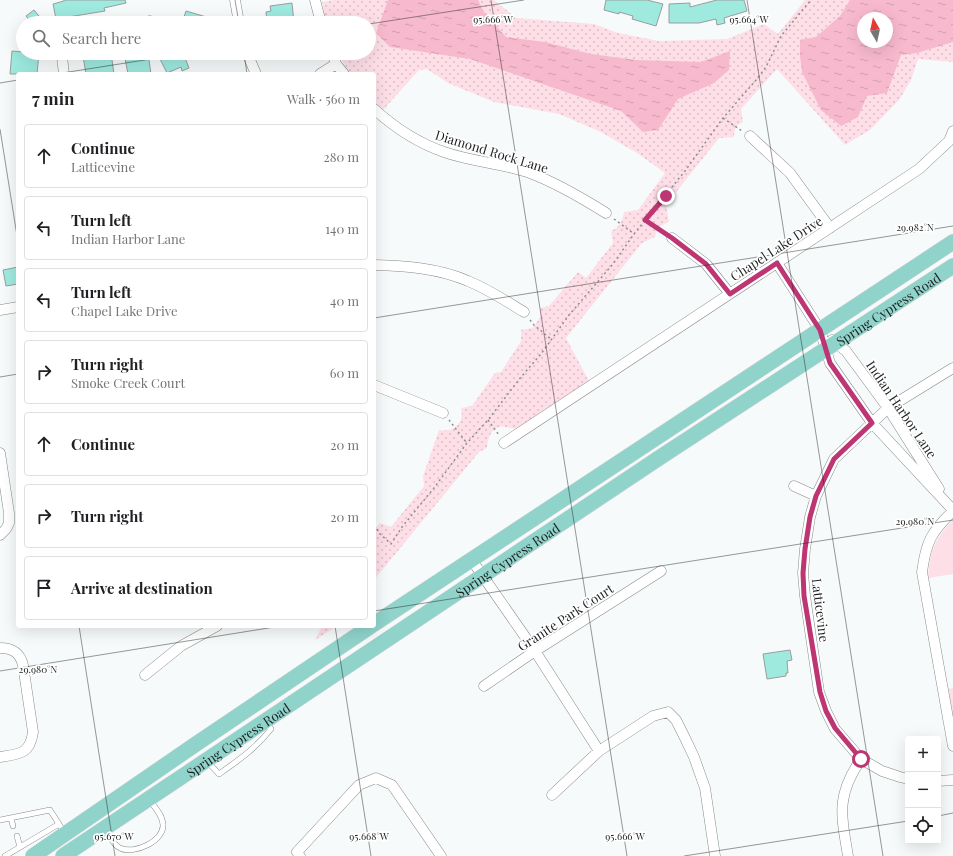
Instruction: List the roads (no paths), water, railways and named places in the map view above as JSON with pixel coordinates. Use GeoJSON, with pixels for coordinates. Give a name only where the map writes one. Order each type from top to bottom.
{"type":"FeatureCollection","features":[{"type":"Feature","properties":{"kind":"main road","name":"Spring Cypress Road"},"geometry":{"type":"LineString","coordinates":[[376,623],[953,242]]}},
{"type":"Feature","properties":{"kind":"main road","name":"Spring Cypress Road"},"geometry":{"type":"LineString","coordinates":[[71,854],[105,828],[662,456],[953,266]]}},
{"type":"Feature","properties":{"kind":"main road"},"geometry":{"type":"LineString","coordinates":[[651,440],[662,456]]}},
{"type":"Feature","properties":{"kind":"main road","name":"Spring Cypress Road"},"geometry":{"type":"LineString","coordinates":[[34,849],[62,829],[196,744],[369,628]]}},
{"type":"Feature","properties":{"kind":"main road"},"geometry":{"type":"LineString","coordinates":[[196,744],[207,760]]}},
{"type":"Feature","properties":{"kind":"main road"},"geometry":{"type":"LineString","coordinates":[[62,829],[71,854]]}},
{"type":"Feature","properties":{"kind":"street"},"geometry":{"type":"LineString","coordinates":[[235,0],[238,16]]}},
{"type":"Feature","properties":{"kind":"street"},"geometry":{"type":"LineString","coordinates":[[315,0],[319,16]]}},
{"type":"Feature","properties":{"kind":"street"},"geometry":{"type":"LineString","coordinates":[[62,60],[64,72]]}},
{"type":"Feature","properties":{"kind":"street"},"geometry":{"type":"LineString","coordinates":[[251,60],[255,72]]}},
{"type":"Feature","properties":{"kind":"street"},"geometry":{"type":"LineString","coordinates":[[335,60],[342,72]]}},
{"type":"Feature","properties":{"kind":"street"},"geometry":{"type":"LineString","coordinates":[[323,72],[336,64]]}},
{"type":"Feature","properties":{"kind":"street","name":"Diamond Rock Lane"},"geometry":{"type":"LineString","coordinates":[[376,111],[386,120],[405,133],[444,152],[499,164],[530,173],[559,185],[606,213]]}},
{"type":"Feature","properties":{"kind":"street","name":"Chapel Lake Drive"},"geometry":{"type":"LineString","coordinates":[[504,442],[919,169],[949,141],[953,131]]}},
{"type":"Feature","properties":{"kind":"street"},"geometry":{"type":"LineString","coordinates":[[750,136],[790,173],[830,228]]}},
{"type":"Feature","properties":{"kind":"street"},"geometry":{"type":"LineString","coordinates":[[672,238],[706,264],[730,294]]}},
{"type":"Feature","properties":{"kind":"street","name":"Indian Harbor Lane"},"geometry":{"type":"LineString","coordinates":[[777,263],[830,346],[830,363],[872,423],[953,510]]}},
{"type":"Feature","properties":{"kind":"street"},"geometry":{"type":"LineString","coordinates":[[376,265],[412,267],[452,275],[467,280],[499,296],[524,312]]}},
{"type":"Feature","properties":{"kind":"street"},"geometry":{"type":"LineString","coordinates":[[0,310],[16,307]]}},
{"type":"Feature","properties":{"kind":"street","name":"Indian Harbor Lane"},"geometry":{"type":"LineString","coordinates":[[830,346],[846,351],[888,408],[953,510]]}},
{"type":"Feature","properties":{"kind":"street","name":"Latticevine"},"geometry":{"type":"LineString","coordinates":[[905,778],[882,771],[861,759],[835,728],[826,711],[820,692],[804,596],[803,573],[809,525],[816,496],[834,459],[888,408],[953,368]]}},
{"type":"Feature","properties":{"kind":"street"},"geometry":{"type":"LineString","coordinates":[[376,386],[443,413]]}},
{"type":"Feature","properties":{"kind":"street"},"geometry":{"type":"LineString","coordinates":[[0,453],[9,513],[9,523],[0,535]]}},
{"type":"Feature","properties":{"kind":"street"},"geometry":{"type":"LineString","coordinates":[[794,486],[816,496]]}},
{"type":"Feature","properties":{"kind":"street"},"geometry":{"type":"LineString","coordinates":[[953,510],[942,521],[930,537],[922,572],[953,746]]}},
{"type":"Feature","properties":{"kind":"street"},"geometry":{"type":"LineString","coordinates":[[472,559],[535,651],[599,750]]}},
{"type":"Feature","properties":{"kind":"street","name":"Granite Park Court"},"geometry":{"type":"LineString","coordinates":[[484,686],[535,651],[661,571]]}},
{"type":"Feature","properties":{"kind":"street"},"geometry":{"type":"LineString","coordinates":[[145,675],[181,646],[213,628]]}},
{"type":"Feature","properties":{"kind":"street"},"geometry":{"type":"LineString","coordinates":[[0,648],[8,648],[15,651],[21,657],[33,732],[32,741],[27,750],[0,757]]}},
{"type":"Feature","properties":{"kind":"street"},"geometry":{"type":"LineString","coordinates":[[552,795],[599,750],[653,716],[668,712],[676,720],[685,738],[694,757],[705,788],[715,856]]}},
{"type":"Feature","properties":{"kind":"street"},"geometry":{"type":"LineString","coordinates":[[848,856],[842,824],[842,805],[845,788],[853,771],[861,759]]}},
{"type":"Feature","properties":{"kind":"street"},"geometry":{"type":"LineString","coordinates":[[298,854],[359,785],[376,778],[392,785],[442,856]]}},
{"type":"Feature","properties":{"kind":"street"},"geometry":{"type":"LineString","coordinates":[[941,781],[953,780]]}},
{"type":"Feature","properties":{"kind":"lane"},"geometry":{"type":"LineString","coordinates":[[105,828],[115,844],[122,849],[140,849],[151,842],[162,831],[164,824],[158,811],[149,799]]}},
{"type":"Feature","properties":{"kind":"lane"},"geometry":{"type":"LineString","coordinates":[[0,820],[50,810],[62,829]]}},
{"type":"Feature","properties":{"kind":"lane"},"geometry":{"type":"LineString","coordinates":[[11,818],[13,826]]}},
{"type":"Feature","properties":{"kind":"lane"},"geometry":{"type":"LineString","coordinates":[[17,836],[20,847]]}},
{"type":"Feature","properties":{"kind":"lane"},"geometry":{"type":"LineString","coordinates":[[8,855],[20,847],[34,849]]}},
{"type":"Feature","properties":{"kind":"water"},"geometry":{"type":"Polygon","coordinates":[[[388,0],[478,0],[484,12],[506,37],[545,42],[591,54],[636,60],[701,62],[730,51],[729,70],[714,83],[678,99],[658,130],[643,132],[621,111],[470,59],[390,47],[376,33],[388,0]]]}},
{"type":"Feature","properties":{"kind":"water"},"geometry":{"type":"Polygon","coordinates":[[[850,0],[953,0],[953,42],[917,53],[901,55],[887,93],[867,96],[858,117],[841,126],[821,110],[802,72],[800,40],[816,37],[840,16],[850,0]]]}}]}
